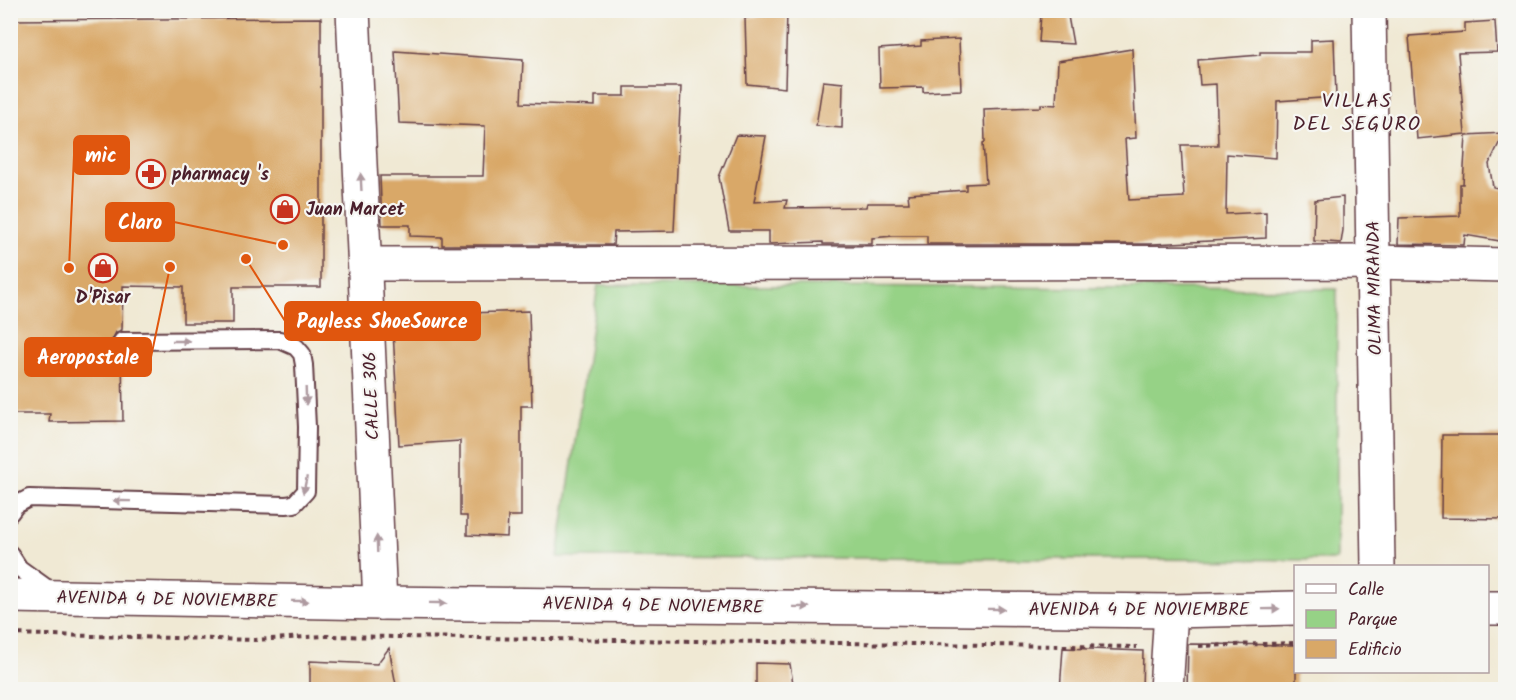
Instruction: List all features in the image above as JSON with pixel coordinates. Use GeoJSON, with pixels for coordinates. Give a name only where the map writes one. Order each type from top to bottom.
{"type":"FeatureCollection","features":[{"type":"Feature","properties":{"kind":"street","name":"CALLE 306"},"geometry":{"type":"LineString","coordinates":[[353,10],[380,603]]}},
{"type":"Feature","properties":{"kind":"street","name":"OLIMA MIRANDA"},"geometry":{"type":"LineString","coordinates":[[1369,10],[1378,565]]}},
{"type":"Feature","properties":{"kind":"street"},"geometry":{"type":"LineString","coordinates":[[365,264],[1373,262],[1506,265]]}},
{"type":"Feature","properties":{"kind":"street","name":"AVENIDA 4 DE NOVIEMBRE"},"geometry":{"type":"LineString","coordinates":[[10,596],[380,603],[1171,611],[1294,608]]}},
{"type":"Feature","properties":{"kind":"street"},"geometry":{"type":"LineString","coordinates":[[1489,608],[1506,608]]}},
{"type":"Feature","properties":{"kind":"street"},"geometry":{"type":"LineString","coordinates":[[1166,690],[1171,611]]}},
{"type":"Feature","properties":{"kind":"lane"},"geometry":{"type":"LineString","coordinates":[[10,513],[16,505],[29,498],[286,505],[294,504],[306,491],[307,427],[304,365],[302,354],[296,347],[280,340],[122,342]]}},
{"type":"Feature","properties":{"kind":"lane"},"geometry":{"type":"LineString","coordinates":[[10,554],[19,568],[34,581],[62,597]]}},
{"type":"Feature","properties":{"kind":"path"},"geometry":{"type":"LineString","coordinates":[[10,634],[255,640],[327,636],[1168,647],[1294,643]]}},
{"type":"Feature","properties":{"kind":"green space"},"geometry":{"type":"Polygon","coordinates":[[[598,285],[1337,289],[1337,560],[558,557],[598,285]]]}},
{"type":"Feature","properties":{"kind":"building"},"geometry":{"type":"Polygon","coordinates":[[[787,12],[785,88],[747,84],[745,18],[787,12]]]}},
{"type":"Feature","properties":{"kind":"building"},"geometry":{"type":"Polygon","coordinates":[[[1041,14],[1068,16],[1073,44],[1039,42],[1041,14]]]}},
{"type":"Feature","properties":{"kind":"building"},"geometry":{"type":"Polygon","coordinates":[[[321,18],[321,287],[233,287],[233,323],[183,323],[183,287],[123,286],[122,330],[116,332],[112,340],[113,347],[122,351],[123,421],[49,422],[50,414],[10,414],[10,20],[321,18]]]}},
{"type":"Feature","properties":{"kind":"building"},"geometry":{"type":"Polygon","coordinates":[[[1495,21],[1497,52],[1458,53],[1465,134],[1417,139],[1409,36],[1465,32],[1465,23],[1495,21]]]}},
{"type":"Feature","properties":{"kind":"building"},"geometry":{"type":"Polygon","coordinates":[[[959,39],[961,90],[923,92],[923,87],[880,88],[879,49],[921,46],[921,41],[959,39]]]}},
{"type":"Feature","properties":{"kind":"building"},"geometry":{"type":"Polygon","coordinates":[[[1334,39],[1336,97],[1277,101],[1276,158],[1227,154],[1226,214],[1266,212],[1266,238],[1153,244],[927,244],[927,236],[893,236],[872,238],[872,244],[823,244],[823,242],[769,244],[769,231],[729,231],[719,177],[736,135],[766,136],[754,202],[787,200],[785,208],[866,207],[867,203],[909,203],[908,194],[966,190],[966,184],[986,183],[983,143],[985,142],[984,109],[1041,107],[1041,104],[1056,105],[1058,61],[1132,49],[1136,138],[1125,139],[1129,200],[1184,197],[1181,145],[1218,145],[1216,84],[1200,85],[1198,60],[1260,55],[1260,52],[1311,52],[1311,40],[1334,39]]]}},
{"type":"Feature","properties":{"kind":"building"},"geometry":{"type":"Polygon","coordinates":[[[395,51],[523,60],[521,103],[595,106],[595,96],[625,96],[625,87],[681,87],[674,231],[614,232],[613,245],[442,245],[442,237],[410,236],[410,225],[382,225],[380,176],[483,176],[485,126],[399,123],[395,51]]]}},
{"type":"Feature","properties":{"kind":"building"},"geometry":{"type":"Polygon","coordinates":[[[823,81],[843,83],[842,128],[816,126],[823,81]]]}},
{"type":"Feature","properties":{"kind":"building"},"geometry":{"type":"Polygon","coordinates":[[[1504,133],[1489,164],[1493,187],[1506,190],[1506,242],[1465,235],[1464,245],[1398,244],[1399,218],[1460,216],[1460,184],[1463,184],[1466,135],[1504,133]]]}},
{"type":"Feature","properties":{"kind":"building"},"geometry":{"type":"Polygon","coordinates":[[[1343,197],[1341,243],[1314,241],[1315,200],[1343,197]]]}},
{"type":"Feature","properties":{"kind":"building"},"geometry":{"type":"Polygon","coordinates":[[[464,306],[466,313],[529,311],[532,406],[521,406],[521,516],[508,516],[507,537],[467,535],[467,516],[460,516],[460,441],[399,445],[392,311],[464,306]]]}},
{"type":"Feature","properties":{"kind":"building"},"geometry":{"type":"Polygon","coordinates":[[[1442,435],[1506,435],[1506,519],[1441,518],[1442,435]]]}},
{"type":"Feature","properties":{"kind":"building"},"geometry":{"type":"Polygon","coordinates":[[[1188,644],[1294,645],[1296,690],[1187,690],[1188,644]]]}},
{"type":"Feature","properties":{"kind":"building"},"geometry":{"type":"Polygon","coordinates":[[[389,648],[397,690],[310,690],[310,661],[377,664],[389,648]]]}},
{"type":"Feature","properties":{"kind":"building"},"geometry":{"type":"Polygon","coordinates":[[[1063,648],[1143,651],[1142,690],[1060,690],[1063,648]]]}},
{"type":"Feature","properties":{"kind":"building"},"geometry":{"type":"Polygon","coordinates":[[[756,663],[790,664],[794,690],[756,690],[756,663]]]}},
{"type":"Feature","properties":{"kind":"place","name":"pharmacy 's"},"geometry":{"type":"Point","coordinates":[151,174]}},
{"type":"Feature","properties":{"kind":"place","name":"Juan Marcet"},"geometry":{"type":"Point","coordinates":[285,209]}},
{"type":"Feature","properties":{"kind":"place","name":"Claro"},"geometry":{"type":"Point","coordinates":[283,245]}},
{"type":"Feature","properties":{"kind":"place","name":"Payless ShoeSource"},"geometry":{"type":"Point","coordinates":[246,259]}},
{"type":"Feature","properties":{"kind":"place","name":"Aeropostale"},"geometry":{"type":"Point","coordinates":[170,267]}},
{"type":"Feature","properties":{"kind":"place","name":"mic"},"geometry":{"type":"Point","coordinates":[69,268]}},
{"type":"Feature","properties":{"kind":"place","name":"D'Pisar"},"geometry":{"type":"Point","coordinates":[103,268]}},
{"type":"Feature","properties":{"kind":"district","name":"VILLAS DEL SEGURO"},"geometry":{"type":"Point","coordinates":[1357,112]}}]}
